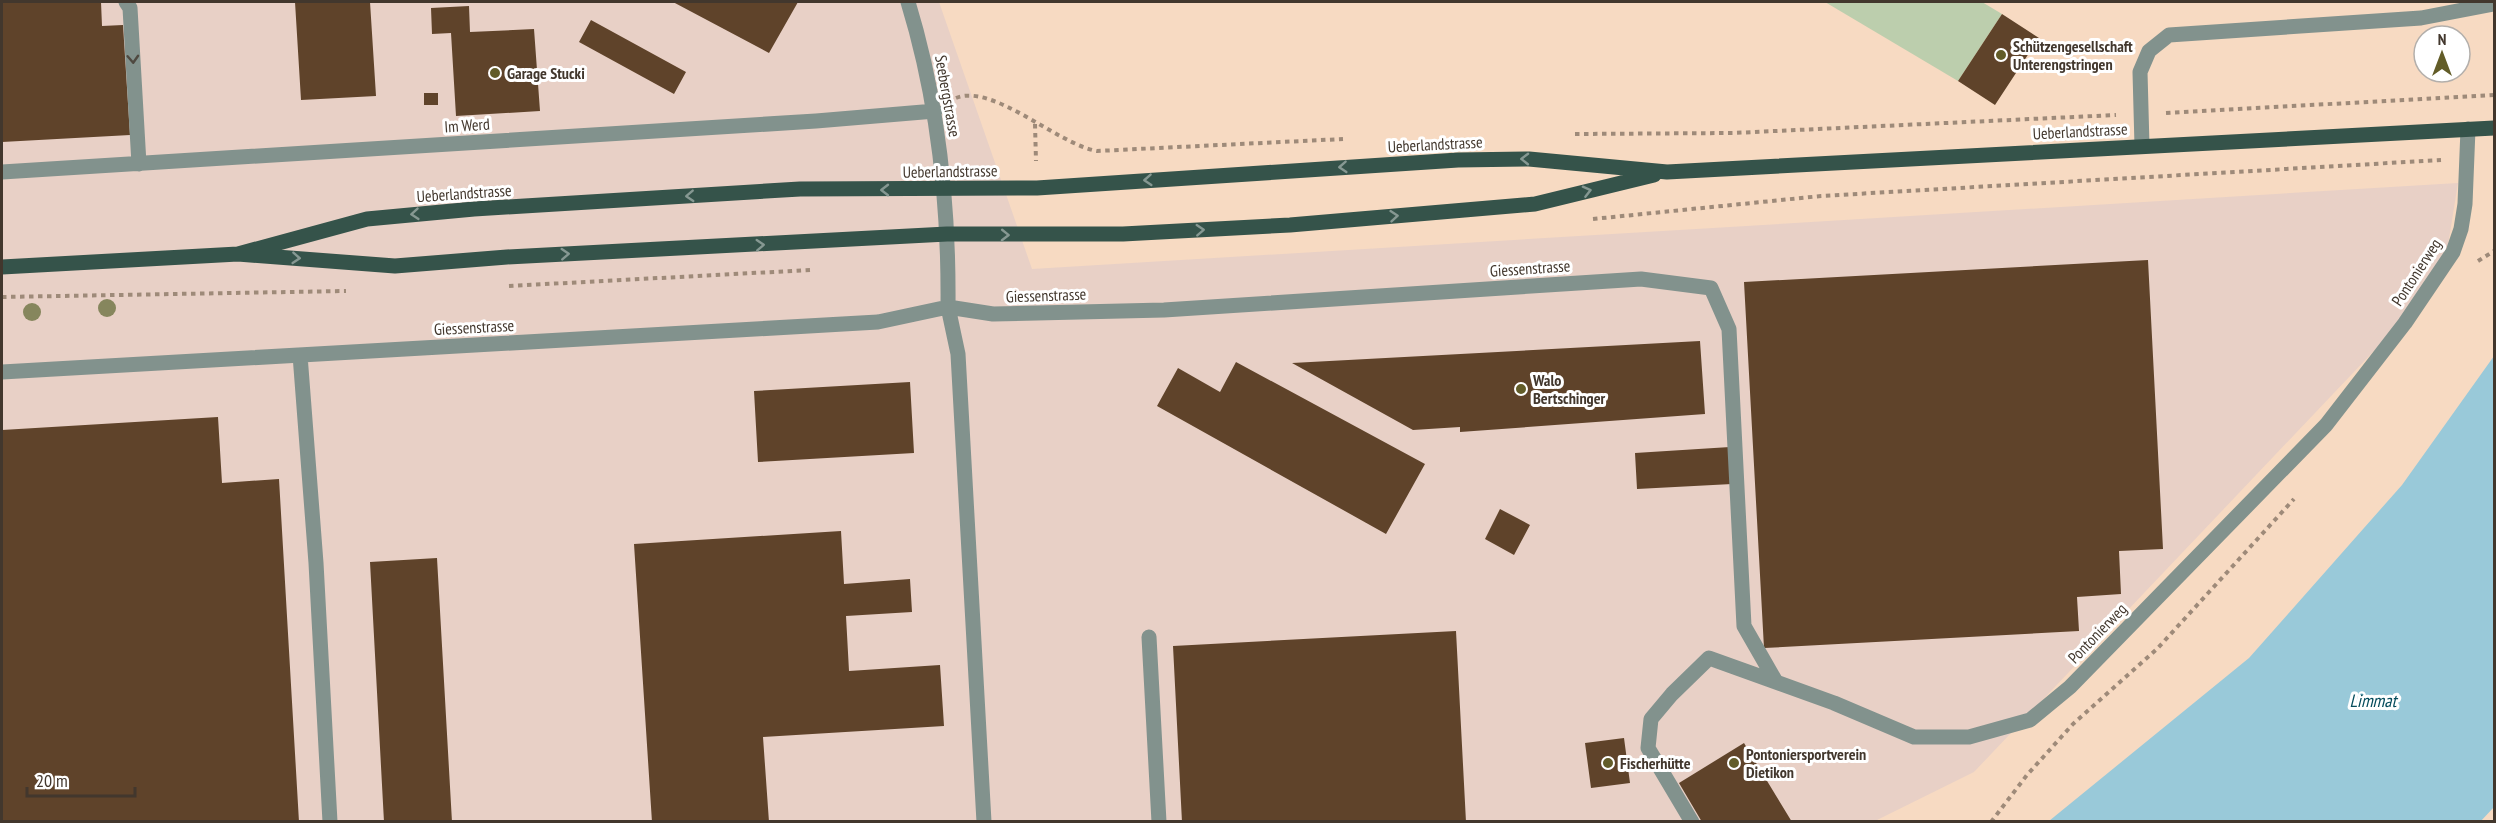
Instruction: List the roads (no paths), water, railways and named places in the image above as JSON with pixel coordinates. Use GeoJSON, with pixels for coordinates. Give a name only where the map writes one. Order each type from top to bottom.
{"type":"FeatureCollection","features":[{"type":"Feature","properties":{"kind":"main road","name":"Ueberlandstrasse"},"geometry":{"type":"LineString","coordinates":[[238,254],[368,219],[474,209],[800,189],[1037,188],[1470,160],[1529,159],[1667,172],[2494,128]]}},
{"type":"Feature","properties":{"kind":"main road","name":"Ueberlandstrasse"},"geometry":{"type":"LineString","coordinates":[[2,267],[238,254],[395,266],[507,257],[946,234],[1123,234],[1290,225],[1535,204],[1667,172]]}},
{"type":"Feature","properties":{"kind":"street"},"geometry":{"type":"LineString","coordinates":[[126,2],[130,8],[139,164]]}},
{"type":"Feature","properties":{"kind":"street","name":"Seebergstrasse"},"geometry":{"type":"LineString","coordinates":[[908,2],[921,44],[935,111],[946,234]]}},
{"type":"Feature","properties":{"kind":"street"},"geometry":{"type":"LineString","coordinates":[[2142,146],[2140,72],[2149,51],[2169,35],[2421,18],[2494,4]]}},
{"type":"Feature","properties":{"kind":"street","name":"Im Werd"},"geometry":{"type":"LineString","coordinates":[[2,172],[781,123],[935,111]]}},
{"type":"Feature","properties":{"kind":"street","name":"Pontonierweg"},"geometry":{"type":"LineString","coordinates":[[1692,822],[1648,748],[1651,719],[1672,694],[1709,658],[1775,680],[1914,738],[1969,738],[2030,720],[2070,687],[2325,425],[2405,323],[2453,252],[2461,229],[2466,204],[2468,129]]}},
{"type":"Feature","properties":{"kind":"street"},"geometry":{"type":"LineString","coordinates":[[946,234],[948,307],[958,354],[984,822]]}},
{"type":"Feature","properties":{"kind":"street","name":"Giessenstrasse"},"geometry":{"type":"LineString","coordinates":[[2,372],[878,322],[948,307],[993,314],[1164,310],[1641,279],[1711,288],[1729,329],[1744,626],[1775,680]]}},
{"type":"Feature","properties":{"kind":"street"},"geometry":{"type":"LineString","coordinates":[[300,355],[316,563],[330,822]]}},
{"type":"Feature","properties":{"kind":"street"},"geometry":{"type":"LineString","coordinates":[[1149,636],[1158,822]]}},
{"type":"Feature","properties":{"kind":"water","name":"Limmat"},"geometry":{"type":"Polygon","coordinates":[[[2494,356],[2494,807],[2480,822],[2049,821],[2249,658],[2402,485],[2494,356]]]}},
{"type":"Feature","properties":{"kind":"place","name":"Schützengesellschaft Unterengstringen"},"geometry":{"type":"Point","coordinates":[2001,55]}},
{"type":"Feature","properties":{"kind":"place","name":"Garage Stucki"},"geometry":{"type":"Point","coordinates":[495,73]}},
{"type":"Feature","properties":{"kind":"place","name":"Walo Bertschinger"},"geometry":{"type":"Point","coordinates":[1521,389]}},
{"type":"Feature","properties":{"kind":"place","name":"Fischerhütte"},"geometry":{"type":"Point","coordinates":[1608,763]}},
{"type":"Feature","properties":{"kind":"place","name":"Pontoniersportverein Dietikon"},"geometry":{"type":"Point","coordinates":[1734,763]}}]}
